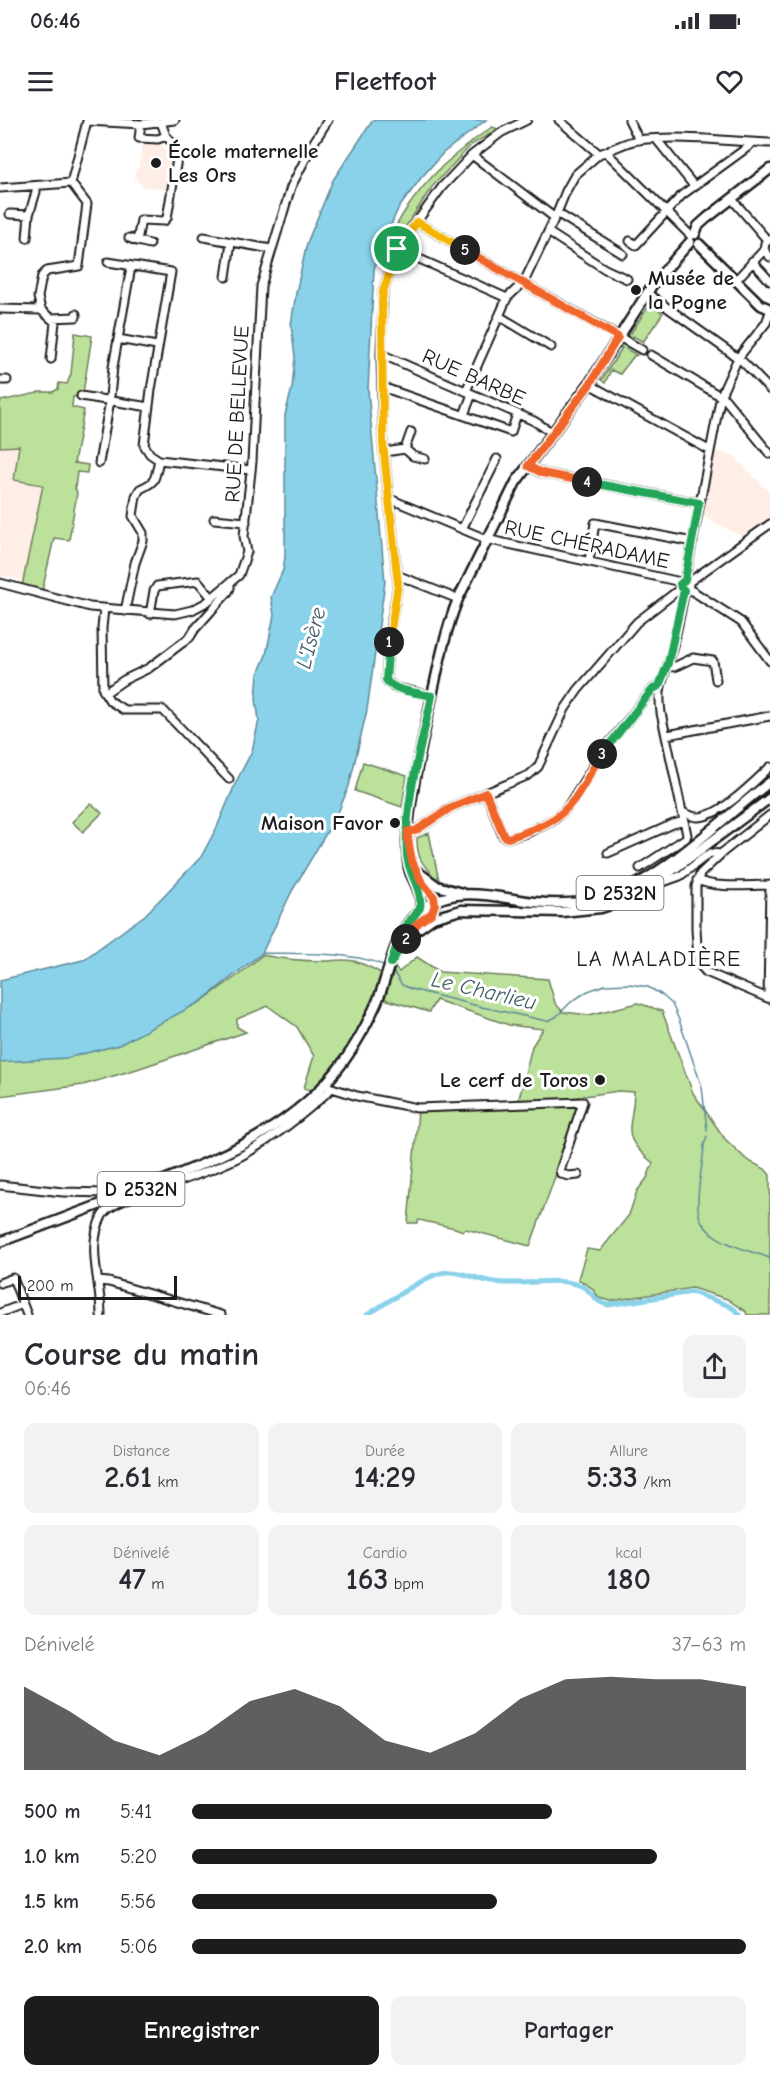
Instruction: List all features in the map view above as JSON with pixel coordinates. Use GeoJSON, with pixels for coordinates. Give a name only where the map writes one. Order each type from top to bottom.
{"type":"FeatureCollection","features":[{"type":"Feature","properties":{"kind":"main road"},"geometry":{"type":"LineString","coordinates":[[420,911],[421,897],[408,863],[408,835],[414,781],[451,618],[486,539],[507,498],[528,466],[590,384],[618,337],[625,332],[633,320],[646,299],[647,293],[692,237],[698,226],[770,169]]}},
{"type":"Feature","properties":{"kind":"main road"},"geometry":{"type":"LineString","coordinates":[[692,237],[701,237],[699,244],[761,305],[770,310]]}},
{"type":"Feature","properties":{"kind":"main road","name":"D 2532N"},"geometry":{"type":"LineString","coordinates":[[0,1242],[208,1162],[241,1147],[296,1112],[328,1087],[359,1037],[382,989],[401,932],[420,911],[435,902],[468,894],[534,902],[569,903],[594,900],[619,893],[665,866],[770,782]]}},
{"type":"Feature","properties":{"kind":"main road","name":"D 2532N"},"geometry":{"type":"LineString","coordinates":[[412,933],[434,918],[460,910],[582,911],[616,903],[650,887],[770,798]]}},
{"type":"Feature","properties":{"kind":"main road"},"geometry":{"type":"LineString","coordinates":[[408,835],[416,870],[435,902]]}},
{"type":"Feature","properties":{"kind":"main road"},"geometry":{"type":"LineString","coordinates":[[416,870],[437,886],[468,894]]}},
{"type":"Feature","properties":{"kind":"main road","name":"D 2532N"},"geometry":{"type":"LineString","coordinates":[[391,963],[397,950],[418,923],[432,913],[435,902]]}},
{"type":"Feature","properties":{"kind":"street"},"geometry":{"type":"LineString","coordinates":[[71,183],[87,121],[141,124],[175,120]]}},
{"type":"Feature","properties":{"kind":"street","name":"RUE DE BELLEVUE"},"geometry":{"type":"LineString","coordinates":[[0,584],[90,607],[150,614],[176,614],[200,606],[212,598],[230,584],[242,570],[247,547],[244,536],[251,470],[260,298],[264,274],[291,187],[328,120]]}},
{"type":"Feature","properties":{"kind":"street"},"geometry":{"type":"LineString","coordinates":[[432,696],[394,687],[388,683],[386,672],[398,584],[385,452],[381,354],[383,292],[397,249],[442,187],[472,155],[502,132],[527,120]]}},
{"type":"Feature","properties":{"kind":"street"},"geometry":{"type":"LineString","coordinates":[[559,120],[602,153],[692,237]]}},
{"type":"Feature","properties":{"kind":"street"},"geometry":{"type":"LineString","coordinates":[[629,120],[639,140]]}},
{"type":"Feature","properties":{"kind":"street"},"geometry":{"type":"LineString","coordinates":[[137,240],[141,220],[164,221],[167,218],[178,153],[166,136],[161,122]]}},
{"type":"Feature","properties":{"kind":"street"},"geometry":{"type":"LineString","coordinates":[[141,124],[139,138],[158,139],[166,136]]}},
{"type":"Feature","properties":{"kind":"street"},"geometry":{"type":"LineString","coordinates":[[464,415],[469,392],[507,298],[524,282],[575,175],[602,153],[621,144],[639,140],[770,143]]}},
{"type":"Feature","properties":{"kind":"street"},"geometry":{"type":"LineString","coordinates":[[657,140],[694,186]]}},
{"type":"Feature","properties":{"kind":"street"},"geometry":{"type":"LineString","coordinates":[[630,241],[636,245],[682,195],[751,143]]}},
{"type":"Feature","properties":{"kind":"street"},"geometry":{"type":"LineString","coordinates":[[472,155],[556,215],[623,254]]}},
{"type":"Feature","properties":{"kind":"street"},"geometry":{"type":"LineString","coordinates":[[0,189],[71,183]]}},
{"type":"Feature","properties":{"kind":"street"},"geometry":{"type":"LineString","coordinates":[[41,310],[38,297],[42,276],[47,271],[79,266],[87,204],[71,183]]}},
{"type":"Feature","properties":{"kind":"street"},"geometry":{"type":"LineString","coordinates":[[27,238],[29,215],[36,186]]}},
{"type":"Feature","properties":{"kind":"street"},"geometry":{"type":"LineString","coordinates":[[732,199],[769,240],[764,250],[735,280]]}},
{"type":"Feature","properties":{"kind":"street"},"geometry":{"type":"LineString","coordinates":[[10,214],[29,215]]}},
{"type":"Feature","properties":{"kind":"street"},"geometry":{"type":"LineString","coordinates":[[417,222],[642,350]]}},
{"type":"Feature","properties":{"kind":"street"},"geometry":{"type":"LineString","coordinates":[[548,232],[627,279]]}},
{"type":"Feature","properties":{"kind":"street"},"geometry":{"type":"LineString","coordinates":[[204,237],[271,249]]}},
{"type":"Feature","properties":{"kind":"street"},"geometry":{"type":"LineString","coordinates":[[129,238],[150,244]]}},
{"type":"Feature","properties":{"kind":"street"},"geometry":{"type":"LineString","coordinates":[[226,277],[231,242]]}},
{"type":"Feature","properties":{"kind":"street"},"geometry":{"type":"LineString","coordinates":[[397,249],[507,298]]}},
{"type":"Feature","properties":{"kind":"street"},"geometry":{"type":"LineString","coordinates":[[764,250],[770,257]]}},
{"type":"Feature","properties":{"kind":"street"},"geometry":{"type":"LineString","coordinates":[[752,261],[770,281]]}},
{"type":"Feature","properties":{"kind":"street"},"geometry":{"type":"LineString","coordinates":[[108,262],[171,272],[144,445],[150,454],[159,460],[251,470]]}},
{"type":"Feature","properties":{"kind":"street"},"geometry":{"type":"LineString","coordinates":[[99,463],[131,267]]}},
{"type":"Feature","properties":{"kind":"street"},"geometry":{"type":"LineString","coordinates":[[647,293],[738,358],[770,390]]}},
{"type":"Feature","properties":{"kind":"street"},"geometry":{"type":"LineString","coordinates":[[0,309],[41,310],[51,318],[55,322],[51,359]]}},
{"type":"Feature","properties":{"kind":"street"},"geometry":{"type":"LineString","coordinates":[[640,868],[686,838],[684,817],[661,713],[659,686],[668,663],[685,585],[708,450],[721,395],[738,358],[766,323],[770,310]]}},
{"type":"Feature","properties":{"kind":"street"},"geometry":{"type":"LineString","coordinates":[[51,318],[76,317],[76,314]]}},
{"type":"Feature","properties":{"kind":"street"},"geometry":{"type":"LineString","coordinates":[[499,316],[551,347]]}},
{"type":"Feature","properties":{"kind":"street"},"geometry":{"type":"LineString","coordinates":[[118,339],[158,346]]}},
{"type":"Feature","properties":{"kind":"street","name":"RUE BARBE"},"geometry":{"type":"LineString","coordinates":[[381,354],[534,421],[553,433]]}},
{"type":"Feature","properties":{"kind":"street"},"geometry":{"type":"LineString","coordinates":[[651,355],[721,395],[770,454]]}},
{"type":"Feature","properties":{"kind":"street"},"geometry":{"type":"LineString","coordinates":[[590,384],[708,450]]}},
{"type":"Feature","properties":{"kind":"street"},"geometry":{"type":"LineString","coordinates":[[382,387],[511,432],[517,414]]}},
{"type":"Feature","properties":{"kind":"street"},"geometry":{"type":"LineString","coordinates":[[81,396],[149,407]]}},
{"type":"Feature","properties":{"kind":"street"},"geometry":{"type":"LineString","coordinates":[[405,449],[411,432]]}},
{"type":"Feature","properties":{"kind":"street"},"geometry":{"type":"LineString","coordinates":[[385,452],[405,449],[413,456],[425,459]]}},
{"type":"Feature","properties":{"kind":"street"},"geometry":{"type":"LineString","coordinates":[[462,529],[497,459]]}},
{"type":"Feature","properties":{"kind":"street"},"geometry":{"type":"LineString","coordinates":[[125,611],[135,563],[143,541],[143,533],[133,516],[136,496],[140,489],[153,484],[159,460]]}},
{"type":"Feature","properties":{"kind":"street"},"geometry":{"type":"LineString","coordinates":[[528,466],[542,473],[699,503]]}},
{"type":"Feature","properties":{"kind":"street","name":"RUE CHÉRADAME"},"geometry":{"type":"LineString","coordinates":[[390,499],[486,539],[685,585],[741,622],[770,662]]}},
{"type":"Feature","properties":{"kind":"street"},"geometry":{"type":"LineString","coordinates":[[214,519],[246,522]]}},
{"type":"Feature","properties":{"kind":"street"},"geometry":{"type":"LineString","coordinates":[[589,561],[595,522],[693,542]]}},
{"type":"Feature","properties":{"kind":"street"},"geometry":{"type":"LineString","coordinates":[[408,835],[452,807],[529,775],[538,767],[565,709],[578,690],[637,622],[770,524]]}},
{"type":"Feature","properties":{"kind":"street"},"geometry":{"type":"LineString","coordinates":[[397,575],[458,599]]}},
{"type":"Feature","properties":{"kind":"street"},"geometry":{"type":"LineString","coordinates":[[150,614],[153,591],[160,585],[198,581],[212,598]]}},
{"type":"Feature","properties":{"kind":"street"},"geometry":{"type":"LineString","coordinates":[[105,693],[124,680],[149,668],[190,638],[195,629],[228,592],[230,584]]}},
{"type":"Feature","properties":{"kind":"street"},"geometry":{"type":"LineString","coordinates":[[104,609],[102,628],[105,693],[110,701],[124,710],[163,710],[229,778]]}},
{"type":"Feature","properties":{"kind":"street"},"geometry":{"type":"LineString","coordinates":[[668,663],[674,667],[693,658],[713,662],[716,680]]}},
{"type":"Feature","properties":{"kind":"street"},"geometry":{"type":"LineString","coordinates":[[486,793],[504,836],[508,838],[556,818],[573,799],[603,751],[653,689],[659,686]]}},
{"type":"Feature","properties":{"kind":"street"},"geometry":{"type":"LineString","coordinates":[[667,735],[770,716]]}},
{"type":"Feature","properties":{"kind":"street"},"geometry":{"type":"LineString","coordinates":[[608,853],[684,817],[705,816],[714,812],[752,785],[770,767]]}},
{"type":"Feature","properties":{"kind":"street"},"geometry":{"type":"LineString","coordinates":[[697,880],[715,885],[770,885],[769,999],[706,972],[698,963],[697,880],[722,853],[770,815]]}},
{"type":"Feature","properties":{"kind":"street"},"geometry":{"type":"LineString","coordinates":[[650,887],[680,876],[710,853],[722,853]]}},
{"type":"Feature","properties":{"kind":"street"},"geometry":{"type":"LineString","coordinates":[[705,869],[715,885]]}},
{"type":"Feature","properties":{"kind":"street"},"geometry":{"type":"LineString","coordinates":[[101,1315],[95,1264],[95,1240],[100,1219],[106,1210],[242,1156],[293,1122],[328,1087],[417,1108],[583,1101],[560,1171],[561,1174],[569,1176],[578,1175]]}},
{"type":"Feature","properties":{"kind":"street"},"geometry":{"type":"LineString","coordinates":[[0,1185],[63,1192],[106,1193],[113,1199]]}},
{"type":"Feature","properties":{"kind":"street"},"geometry":{"type":"LineString","coordinates":[[0,1283],[13,1278],[27,1315]]}},
{"type":"Feature","properties":{"kind":"street"},"geometry":{"type":"LineString","coordinates":[[98,1281],[109,1282],[221,1315]]}},
{"type":"Feature","properties":{"kind":"street"},"geometry":{"type":"LineString","coordinates":[[0,1313],[23,1304]]}},
{"type":"Feature","properties":{"kind":"shaded area","name":"École maternelle Les Ors"},"geometry":{"type":"Polygon","coordinates":[[[143,142],[160,145],[173,157],[167,190],[142,186],[134,177],[138,169],[143,142]]]}},
{"type":"Feature","properties":{"kind":"shaded area"},"geometry":{"type":"Polygon","coordinates":[[[19,445],[43,485],[24,581],[0,575],[0,447],[19,445]]]}},
{"type":"Feature","properties":{"kind":"shaded area"},"geometry":{"type":"Polygon","coordinates":[[[712,451],[733,455],[770,493],[770,520],[745,538],[700,514],[712,451]]]}},
{"type":"Feature","properties":{"kind":"green space"},"geometry":{"type":"Polygon","coordinates":[[[492,127],[498,129],[471,145],[432,187],[391,249],[392,235],[396,226],[422,188],[454,156],[492,127]]]}},
{"type":"Feature","properties":{"kind":"green space"},"geometry":{"type":"Polygon","coordinates":[[[649,298],[655,302],[652,306],[663,313],[643,342],[633,336],[631,339],[625,336],[627,331],[631,333],[649,305],[646,302],[649,298]]]}},
{"type":"Feature","properties":{"kind":"green space"},"geometry":{"type":"Polygon","coordinates":[[[75,333],[92,336],[83,393],[79,397],[73,397],[72,407],[84,410],[74,463],[88,465],[87,473],[77,472],[75,488],[77,493],[69,540],[54,538],[42,592],[22,586],[43,485],[14,480],[19,446],[0,447],[0,401],[38,392],[53,392],[58,389],[59,383],[67,384],[71,374],[75,333]]]}},
{"type":"Feature","properties":{"kind":"green space"},"geometry":{"type":"Polygon","coordinates":[[[621,343],[627,345],[626,349],[637,355],[620,374],[611,370],[605,383],[599,378],[602,379],[622,348],[618,346],[621,343]]]}},
{"type":"Feature","properties":{"kind":"green space"},"geometry":{"type":"Polygon","coordinates":[[[363,762],[407,776],[402,807],[355,791],[363,762]]]}},
{"type":"Feature","properties":{"kind":"green space"},"geometry":{"type":"Polygon","coordinates":[[[91,803],[102,813],[83,832],[72,822],[91,803]]]}},
{"type":"Feature","properties":{"kind":"green space"},"geometry":{"type":"Polygon","coordinates":[[[429,833],[439,881],[429,876],[430,871],[423,864],[418,852],[417,838],[429,833]]]}},
{"type":"Feature","properties":{"kind":"green space"},"geometry":{"type":"Polygon","coordinates":[[[262,955],[300,960],[353,961],[370,967],[391,979],[395,968],[399,972],[417,957],[440,972],[548,979],[555,1003],[563,1012],[589,1015],[638,1003],[662,1011],[693,1093],[725,1139],[747,1160],[765,1169],[770,1175],[770,1315],[747,1315],[727,1299],[692,1288],[611,1301],[599,1298],[592,1288],[578,1279],[587,1249],[600,1251],[629,1215],[637,1191],[647,1178],[653,1163],[631,1138],[630,1123],[634,1092],[618,1091],[518,1103],[532,1046],[543,1029],[509,1025],[436,1000],[429,1012],[377,997],[348,1047],[313,1091],[304,1088],[314,1056],[297,1027],[268,1006],[237,1019],[237,1027],[246,1032],[137,1069],[83,1085],[0,1096],[0,1062],[200,1002],[262,955]]]}},
{"type":"Feature","properties":{"kind":"green space"},"geometry":{"type":"Polygon","coordinates":[[[577,1106],[580,1108],[530,1246],[466,1229],[463,1231],[419,1220],[417,1223],[408,1223],[418,1111],[577,1106]]]}},
{"type":"Feature","properties":{"kind":"water","name":"L'Isère"},"geometry":{"type":"Polygon","coordinates":[[[373,120],[486,120],[443,153],[421,178],[398,209],[374,269],[368,390],[385,582],[367,710],[349,786],[337,815],[292,891],[262,953],[200,1002],[119,1045],[66,1058],[0,1062],[0,980],[83,960],[145,915],[201,857],[252,751],[259,720],[256,699],[258,674],[266,655],[274,615],[271,597],[283,570],[285,557],[285,415],[292,388],[295,357],[291,325],[296,293],[307,243],[333,180],[373,120]]]}},
{"type":"Feature","properties":{"kind":"waterway","name":"Le Charlieu"},"geometry":{"type":"LineString","coordinates":[[262,953],[342,956],[372,961],[385,966]]}},
{"type":"Feature","properties":{"kind":"waterway","name":"Le Charlieu"},"geometry":{"type":"LineString","coordinates":[[392,970],[402,985],[411,989],[547,1021],[556,1017],[571,1002],[588,991],[605,985],[629,984],[648,987],[672,1004],[679,1020],[702,1087],[707,1130]]}},
{"type":"Feature","properties":{"kind":"waterway","name":"Le Charlieu"},"geometry":{"type":"LineString","coordinates":[[707,1136],[698,1192],[700,1218],[706,1228],[725,1242],[770,1258]]}},
{"type":"Feature","properties":{"kind":"waterway"},"geometry":{"type":"LineString","coordinates":[[367,1315],[429,1278],[447,1272],[496,1283],[554,1281],[571,1283],[584,1287],[598,1301],[608,1305],[692,1292],[727,1305],[739,1315]]}},
{"type":"Feature","properties":{"kind":"place","name":"École maternelle Les Ors"},"geometry":{"type":"Point","coordinates":[156,163]}},
{"type":"Feature","properties":{"kind":"place","name":"Musée de la Pogne"},"geometry":{"type":"Point","coordinates":[636,290]}},
{"type":"Feature","properties":{"kind":"place","name":"Maison Favor"},"geometry":{"type":"Point","coordinates":[395,823]}},
{"type":"Feature","properties":{"kind":"place","name":"Le cerf de Toros"},"geometry":{"type":"Point","coordinates":[600,1080]}},
{"type":"Feature","properties":{"kind":"district","name":"LA MALADIÈRE"},"geometry":{"type":"Point","coordinates":[659,959]}},
{"type":"Feature","properties":{"kind":"route"},"geometry":{"type":"LineString","coordinates":[[397,249],[383,292],[382,304],[383,443],[398,584],[389,637],[386,680],[394,687],[432,696],[409,812],[408,839],[407,855],[410,871],[420,892],[420,911],[401,932],[391,963],[397,950],[418,923],[432,913],[435,904],[434,897],[421,881],[412,861],[408,839],[408,831],[415,831],[452,807],[486,793],[504,836],[508,838],[556,818],[566,809],[603,751],[653,689],[659,686],[668,663],[679,619],[684,590],[680,584],[685,580],[699,503],[542,473],[528,466],[590,384],[618,337],[417,222],[397,249]]}}]}
